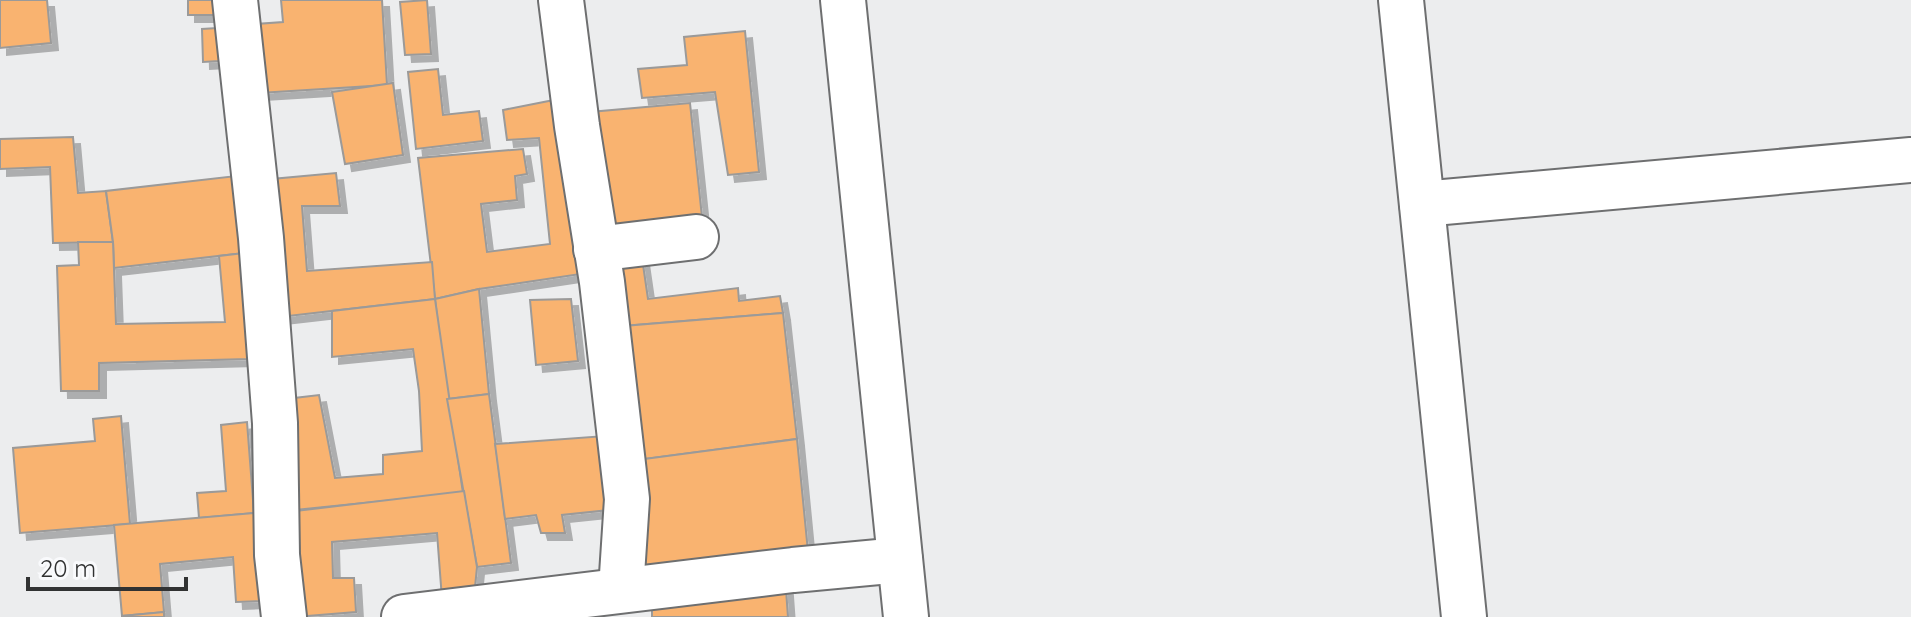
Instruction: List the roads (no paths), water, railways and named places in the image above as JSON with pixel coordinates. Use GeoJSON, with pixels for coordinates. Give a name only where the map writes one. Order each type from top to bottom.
{"type":"FeatureCollection","features":[{"type":"Feature","properties":{"kind":"street"},"geometry":{"type":"LineString","coordinates":[[235,0],[261,238],[275,423],[277,555],[284,617]]}},
{"type":"Feature","properties":{"kind":"street"},"geometry":{"type":"LineString","coordinates":[[561,0],[602,282],[627,499],[621,590]]}},
{"type":"Feature","properties":{"kind":"street"},"geometry":{"type":"LineString","coordinates":[[843,0],[906,617]]}},
{"type":"Feature","properties":{"kind":"street"},"geometry":{"type":"LineString","coordinates":[[1401,0],[1464,617]]}},
{"type":"Feature","properties":{"kind":"street"},"geometry":{"type":"LineString","coordinates":[[1422,204],[1911,160]]}},
{"type":"Feature","properties":{"kind":"street"},"geometry":{"type":"LineString","coordinates":[[596,249],[696,237]]}},
{"type":"Feature","properties":{"kind":"street"},"geometry":{"type":"LineString","coordinates":[[404,617],[900,560]]}}]}
